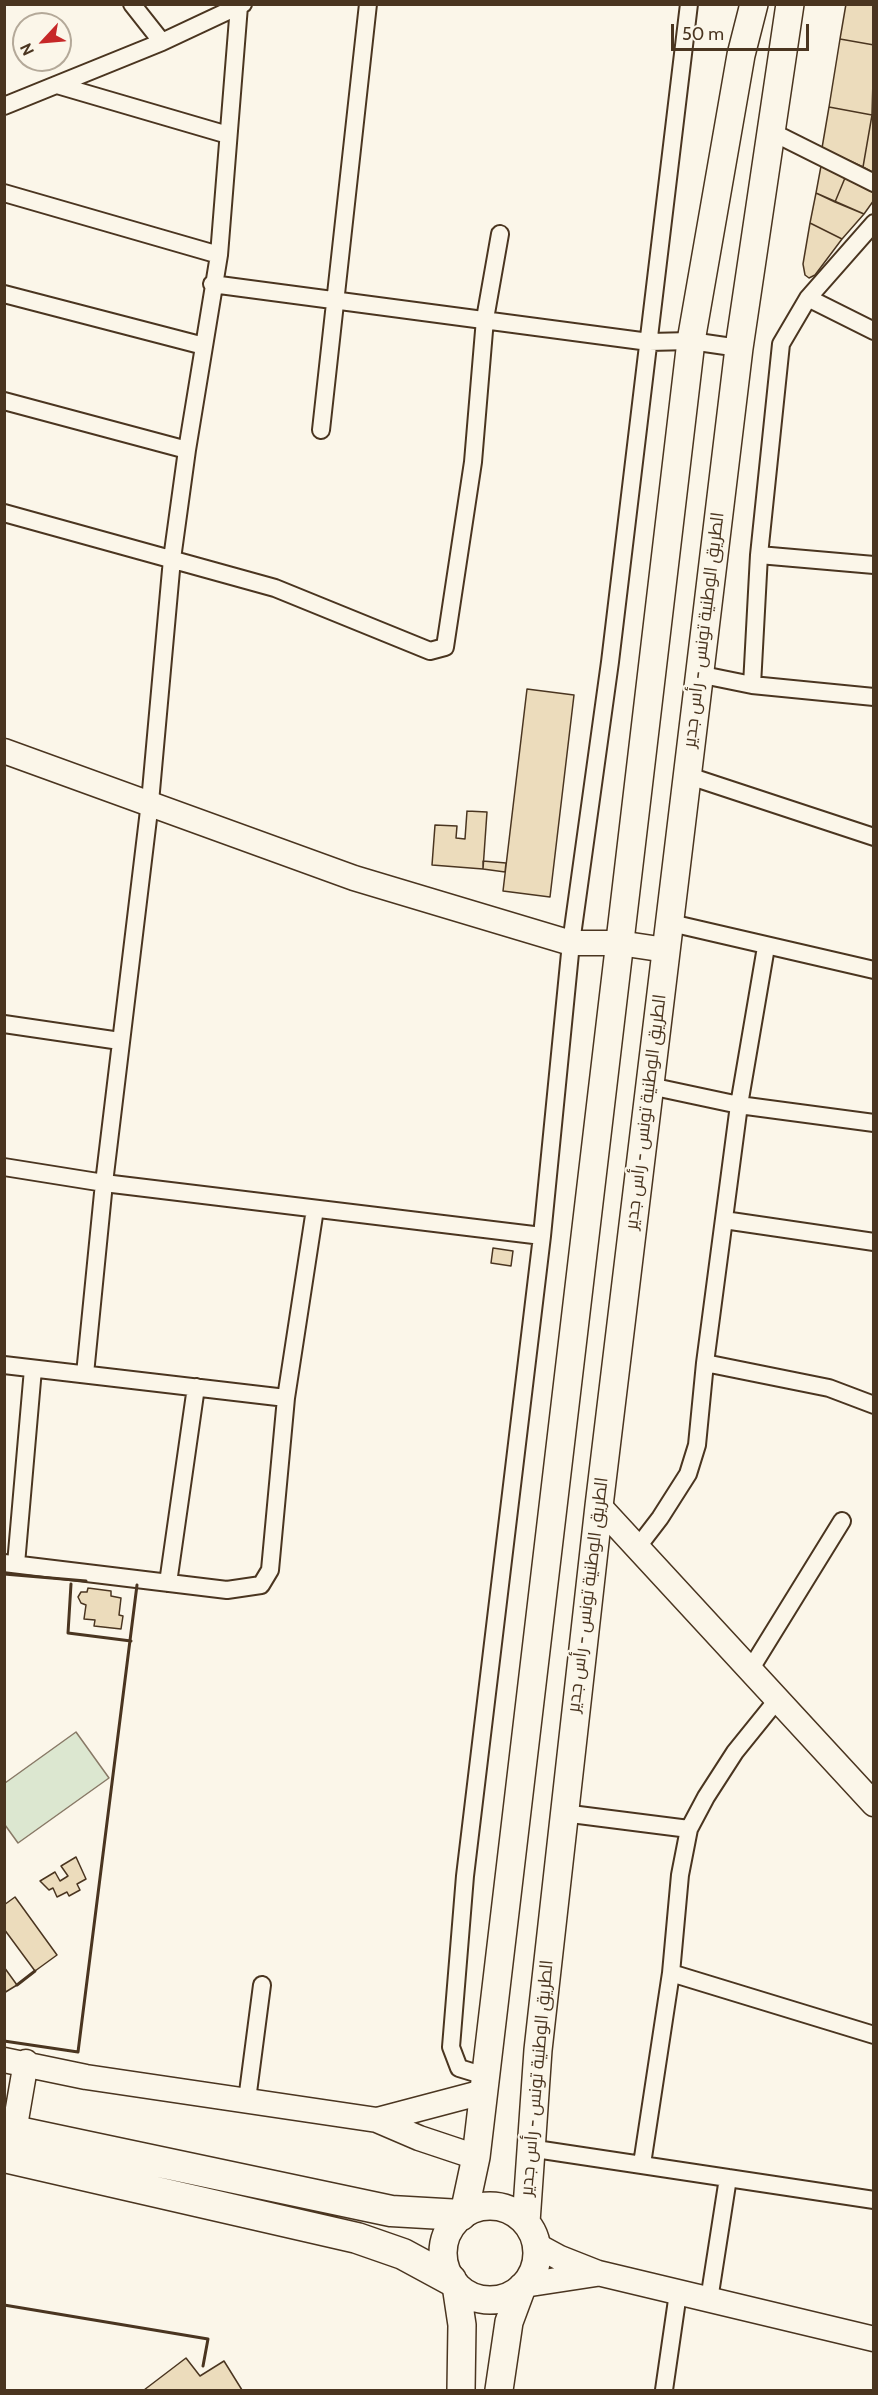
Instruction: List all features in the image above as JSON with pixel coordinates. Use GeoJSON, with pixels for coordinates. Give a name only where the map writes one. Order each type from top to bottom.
{"type":"FeatureCollection","features":[{"type":"Feature","properties":{"kind":"highway"},"geometry":{"type":"LineString","coordinates":[[8,2144],[391,2211],[463,2214]]}},
{"type":"Feature","properties":{"kind":"highway"},"geometry":{"type":"LineString","coordinates":[[8,2144],[357,2238],[403,2254],[454,2283]]}},
{"type":"Feature","properties":{"kind":"main road"},"geometry":{"type":"LineString","coordinates":[[463,2214],[476,2157],[691,341],[741,55],[754,4]]}},
{"type":"Feature","properties":{"kind":"main road","name":"الطريق الوطنية تونس - رأس جدير"},"geometry":{"type":"LineString","coordinates":[[531,2233],[529,2148],[563,1813],[598,1506],[671,923],[698,674],[739,348],[790,4]]}},
{"type":"Feature","properties":{"kind":"main road"},"geometry":{"type":"LineString","coordinates":[[461,2391],[462,2325],[454,2283],[445,2267],[443,2252],[451,2226],[463,2214],[490,2205],[516,2213],[531,2233],[535,2266],[523,2286],[509,2322],[500,2391]]}},
{"type":"Feature","properties":{"kind":"main road"},"geometry":{"type":"LineString","coordinates":[[454,2283],[474,2297],[496,2300],[523,2286]]}},
{"type":"Feature","properties":{"kind":"street"},"geometry":{"type":"LineString","coordinates":[[132,4],[162,42]]}},
{"type":"Feature","properties":{"kind":"street"},"geometry":{"type":"LineString","coordinates":[[321,430],[368,4]]}},
{"type":"Feature","properties":{"kind":"street"},"geometry":{"type":"LineString","coordinates":[[484,2084],[459,2068],[451,2047],[467,1864],[542,1236],[571,943],[610,662],[689,4]]}},
{"type":"Feature","properties":{"kind":"street"},"geometry":{"type":"LineString","coordinates":[[4,106],[162,42],[241,5]]}},
{"type":"Feature","properties":{"kind":"street"},"geometry":{"type":"LineString","coordinates":[[84,1374],[120,1041],[150,802],[172,560],[212,284],[219,255],[241,5]]}},
{"type":"Feature","properties":{"kind":"street"},"geometry":{"type":"LineString","coordinates":[[57,85],[228,135]]}},
{"type":"Feature","properties":{"kind":"street"},"geometry":{"type":"LineString","coordinates":[[772,132],[873,183]]}},
{"type":"Feature","properties":{"kind":"street"},"geometry":{"type":"LineString","coordinates":[[4,193],[219,255]]}},
{"type":"Feature","properties":{"kind":"street"},"geometry":{"type":"LineString","coordinates":[[752,685],[759,555],[781,344],[808,298],[873,223]]}},
{"type":"Feature","properties":{"kind":"street"},"geometry":{"type":"LineString","coordinates":[[4,513],[275,588],[430,651],[445,647],[473,462],[485,319],[500,234]]}},
{"type":"Feature","properties":{"kind":"street"},"geometry":{"type":"LineString","coordinates":[[212,284],[649,342],[691,341],[739,348]]}},
{"type":"Feature","properties":{"kind":"street"},"geometry":{"type":"LineString","coordinates":[[4,294],[204,346]]}},
{"type":"Feature","properties":{"kind":"street"},"geometry":{"type":"LineString","coordinates":[[808,298],[873,331]]}},
{"type":"Feature","properties":{"kind":"street"},"geometry":{"type":"LineString","coordinates":[[4,401],[187,450]]}},
{"type":"Feature","properties":{"kind":"street"},"geometry":{"type":"LineString","coordinates":[[759,555],[873,565]]}},
{"type":"Feature","properties":{"kind":"street"},"geometry":{"type":"LineString","coordinates":[[698,674],[752,685],[873,697]]}},
{"type":"Feature","properties":{"kind":"street"},"geometry":{"type":"LineString","coordinates":[[4,751],[150,802],[354,878],[571,943],[619,943],[666,950]]}},
{"type":"Feature","properties":{"kind":"street"},"geometry":{"type":"LineString","coordinates":[[686,776],[873,837]]}},
{"type":"Feature","properties":{"kind":"street"},"geometry":{"type":"LineString","coordinates":[[671,923],[766,947],[873,970]]}},
{"type":"Feature","properties":{"kind":"street"},"geometry":{"type":"LineString","coordinates":[[637,1548],[660,1518],[688,1474],[698,1445],[705,1363],[739,1105],[766,947]]}},
{"type":"Feature","properties":{"kind":"street"},"geometry":{"type":"LineString","coordinates":[[4,1024],[120,1041]]}},
{"type":"Feature","properties":{"kind":"street"},"geometry":{"type":"LineString","coordinates":[[650,1086],[739,1105],[873,1123]]}},
{"type":"Feature","properties":{"kind":"street"},"geometry":{"type":"LineString","coordinates":[[4,1167],[104,1183],[542,1236]]}},
{"type":"Feature","properties":{"kind":"street"},"geometry":{"type":"LineString","coordinates":[[33,1369],[10,1563],[227,1590],[261,1585],[270,1570],[286,1398],[315,1209]]}},
{"type":"Feature","properties":{"kind":"street"},"geometry":{"type":"LineString","coordinates":[[724,1220],[873,1242]]}},
{"type":"Feature","properties":{"kind":"street"},"geometry":{"type":"LineString","coordinates":[[705,1363],[829,1388],[873,1405]]}},
{"type":"Feature","properties":{"kind":"street"},"geometry":{"type":"LineString","coordinates":[[4,1365],[286,1398]]}},
{"type":"Feature","properties":{"kind":"street"},"geometry":{"type":"LineString","coordinates":[[168,1583],[196,1387]]}},
{"type":"Feature","properties":{"kind":"street"},"geometry":{"type":"LineString","coordinates":[[598,1506],[873,1804]]}},
{"type":"Feature","properties":{"kind":"street"},"geometry":{"type":"LineString","coordinates":[[750,1670],[842,1521]]}},
{"type":"Feature","properties":{"kind":"street"},"geometry":{"type":"LineString","coordinates":[[642,2164],[671,1973],[680,1875],[689,1829],[706,1797],[735,1752],[777,1700]]}},
{"type":"Feature","properties":{"kind":"street"},"geometry":{"type":"LineString","coordinates":[[563,1813],[689,1829]]}},
{"type":"Feature","properties":{"kind":"street"},"geometry":{"type":"LineString","coordinates":[[671,1973],[873,2035]]}},
{"type":"Feature","properties":{"kind":"street"},"geometry":{"type":"LineString","coordinates":[[247,2100],[262,1985]]}},
{"type":"Feature","properties":{"kind":"street"},"geometry":{"type":"LineString","coordinates":[[8,2144],[15,2061],[86,2077],[377,2120],[419,2138],[476,2157]]}},
{"type":"Feature","properties":{"kind":"street"},"geometry":{"type":"LineString","coordinates":[[377,2120],[484,2084]]}},
{"type":"Feature","properties":{"kind":"street"},"geometry":{"type":"LineString","coordinates":[[529,2148],[873,2200]]}},
{"type":"Feature","properties":{"kind":"street"},"geometry":{"type":"LineString","coordinates":[[709,2300],[728,2178]]}},
{"type":"Feature","properties":{"kind":"street"},"geometry":{"type":"LineString","coordinates":[[531,2233],[560,2258],[598,2273],[873,2339]]}},
{"type":"Feature","properties":{"kind":"street"},"geometry":{"type":"LineString","coordinates":[[523,2286],[598,2273]]}},
{"type":"Feature","properties":{"kind":"street"},"geometry":{"type":"LineString","coordinates":[[664,2391],[678,2293]]}},
{"type":"Feature","properties":{"kind":"green space"},"geometry":{"type":"Polygon","coordinates":[[[76,1732],[109,1778],[18,1843],[5,1825],[5,1783],[76,1732]]]}},
{"type":"Feature","properties":{"kind":"building"},"geometry":{"type":"Polygon","coordinates":[[[846,4],[874,4],[874,45],[840,39],[846,4]]]}},
{"type":"Feature","properties":{"kind":"building"},"geometry":{"type":"Polygon","coordinates":[[[840,39],[874,45],[872,115],[829,107],[840,39]]]}},
{"type":"Feature","properties":{"kind":"building"},"geometry":{"type":"Polygon","coordinates":[[[829,107],[872,115],[863,167],[822,148],[829,107]]]}},
{"type":"Feature","properties":{"kind":"building"},"geometry":{"type":"Polygon","coordinates":[[[872,115],[874,115],[874,173],[863,167],[872,115]]]}},
{"type":"Feature","properties":{"kind":"building"},"geometry":{"type":"Polygon","coordinates":[[[821,166],[845,178],[835,202],[816,193],[821,166]]]}},
{"type":"Feature","properties":{"kind":"building"},"geometry":{"type":"Polygon","coordinates":[[[845,178],[874,193],[874,200],[864,214],[835,202],[845,178]]]}},
{"type":"Feature","properties":{"kind":"building"},"geometry":{"type":"Polygon","coordinates":[[[816,193],[864,214],[842,239],[810,223],[816,193]]]}},
{"type":"Feature","properties":{"kind":"building"},"geometry":{"type":"Polygon","coordinates":[[[810,223],[842,239],[815,275],[809,278],[805,275],[803,264],[810,223]]]}},
{"type":"Feature","properties":{"kind":"building"},"geometry":{"type":"Polygon","coordinates":[[[527,689],[574,695],[550,897],[503,891],[527,689]]]}},
{"type":"Feature","properties":{"kind":"building"},"geometry":{"type":"Polygon","coordinates":[[[467,811],[487,812],[483,869],[432,865],[435,825],[457,826],[456,838],[465,839],[467,811]]]}},
{"type":"Feature","properties":{"kind":"building"},"geometry":{"type":"Polygon","coordinates":[[[483,861],[506,863],[505,872],[483,869],[483,861]]]}},
{"type":"Feature","properties":{"kind":"building"},"geometry":{"type":"Polygon","coordinates":[[[493,1248],[513,1251],[511,1266],[491,1263],[493,1248]]]}},
{"type":"Feature","properties":{"kind":"building"},"geometry":{"type":"Polygon","coordinates":[[[88,1588],[111,1591],[111,1596],[121,1598],[119,1615],[123,1616],[121,1629],[94,1626],[95,1620],[84,1619],[86,1605],[81,1603],[78,1597],[81,1592],[87,1592],[88,1588]]]}},
{"type":"Feature","properties":{"kind":"building"},"geometry":{"type":"Polygon","coordinates":[[[76,1857],[86,1879],[77,1884],[80,1890],[69,1896],[67,1892],[57,1897],[53,1888],[49,1890],[40,1881],[55,1872],[60,1881],[68,1876],[61,1866],[76,1857]]]}},
{"type":"Feature","properties":{"kind":"building"},"geometry":{"type":"Polygon","coordinates":[[[15,1897],[57,1955],[35,1971],[4,1929],[4,1905],[15,1897]]]}},
{"type":"Feature","properties":{"kind":"building"},"geometry":{"type":"Polygon","coordinates":[[[4,1967],[17,1985],[4,1993],[4,1967]]]}},
{"type":"Feature","properties":{"kind":"building"},"geometry":{"type":"Polygon","coordinates":[[[186,2358],[200,2376],[224,2361],[242,2390],[144,2390],[186,2358]]]}},
{"type":"Feature","properties":{"kind":"wall"},"geometry":{"type":"LineString","coordinates":[[4,1574],[86,1581]]}},
{"type":"Feature","properties":{"kind":"wall"},"geometry":{"type":"LineString","coordinates":[[71,1584],[68,1633],[131,1641]]}},
{"type":"Feature","properties":{"kind":"wall"},"geometry":{"type":"LineString","coordinates":[[4,2041],[78,2052],[137,1585]]}},
{"type":"Feature","properties":{"kind":"wall"},"geometry":{"type":"LineString","coordinates":[[17,1985],[35,1971]]}},
{"type":"Feature","properties":{"kind":"wall"},"geometry":{"type":"LineString","coordinates":[[4,2305],[208,2339],[203,2366]]}}]}
